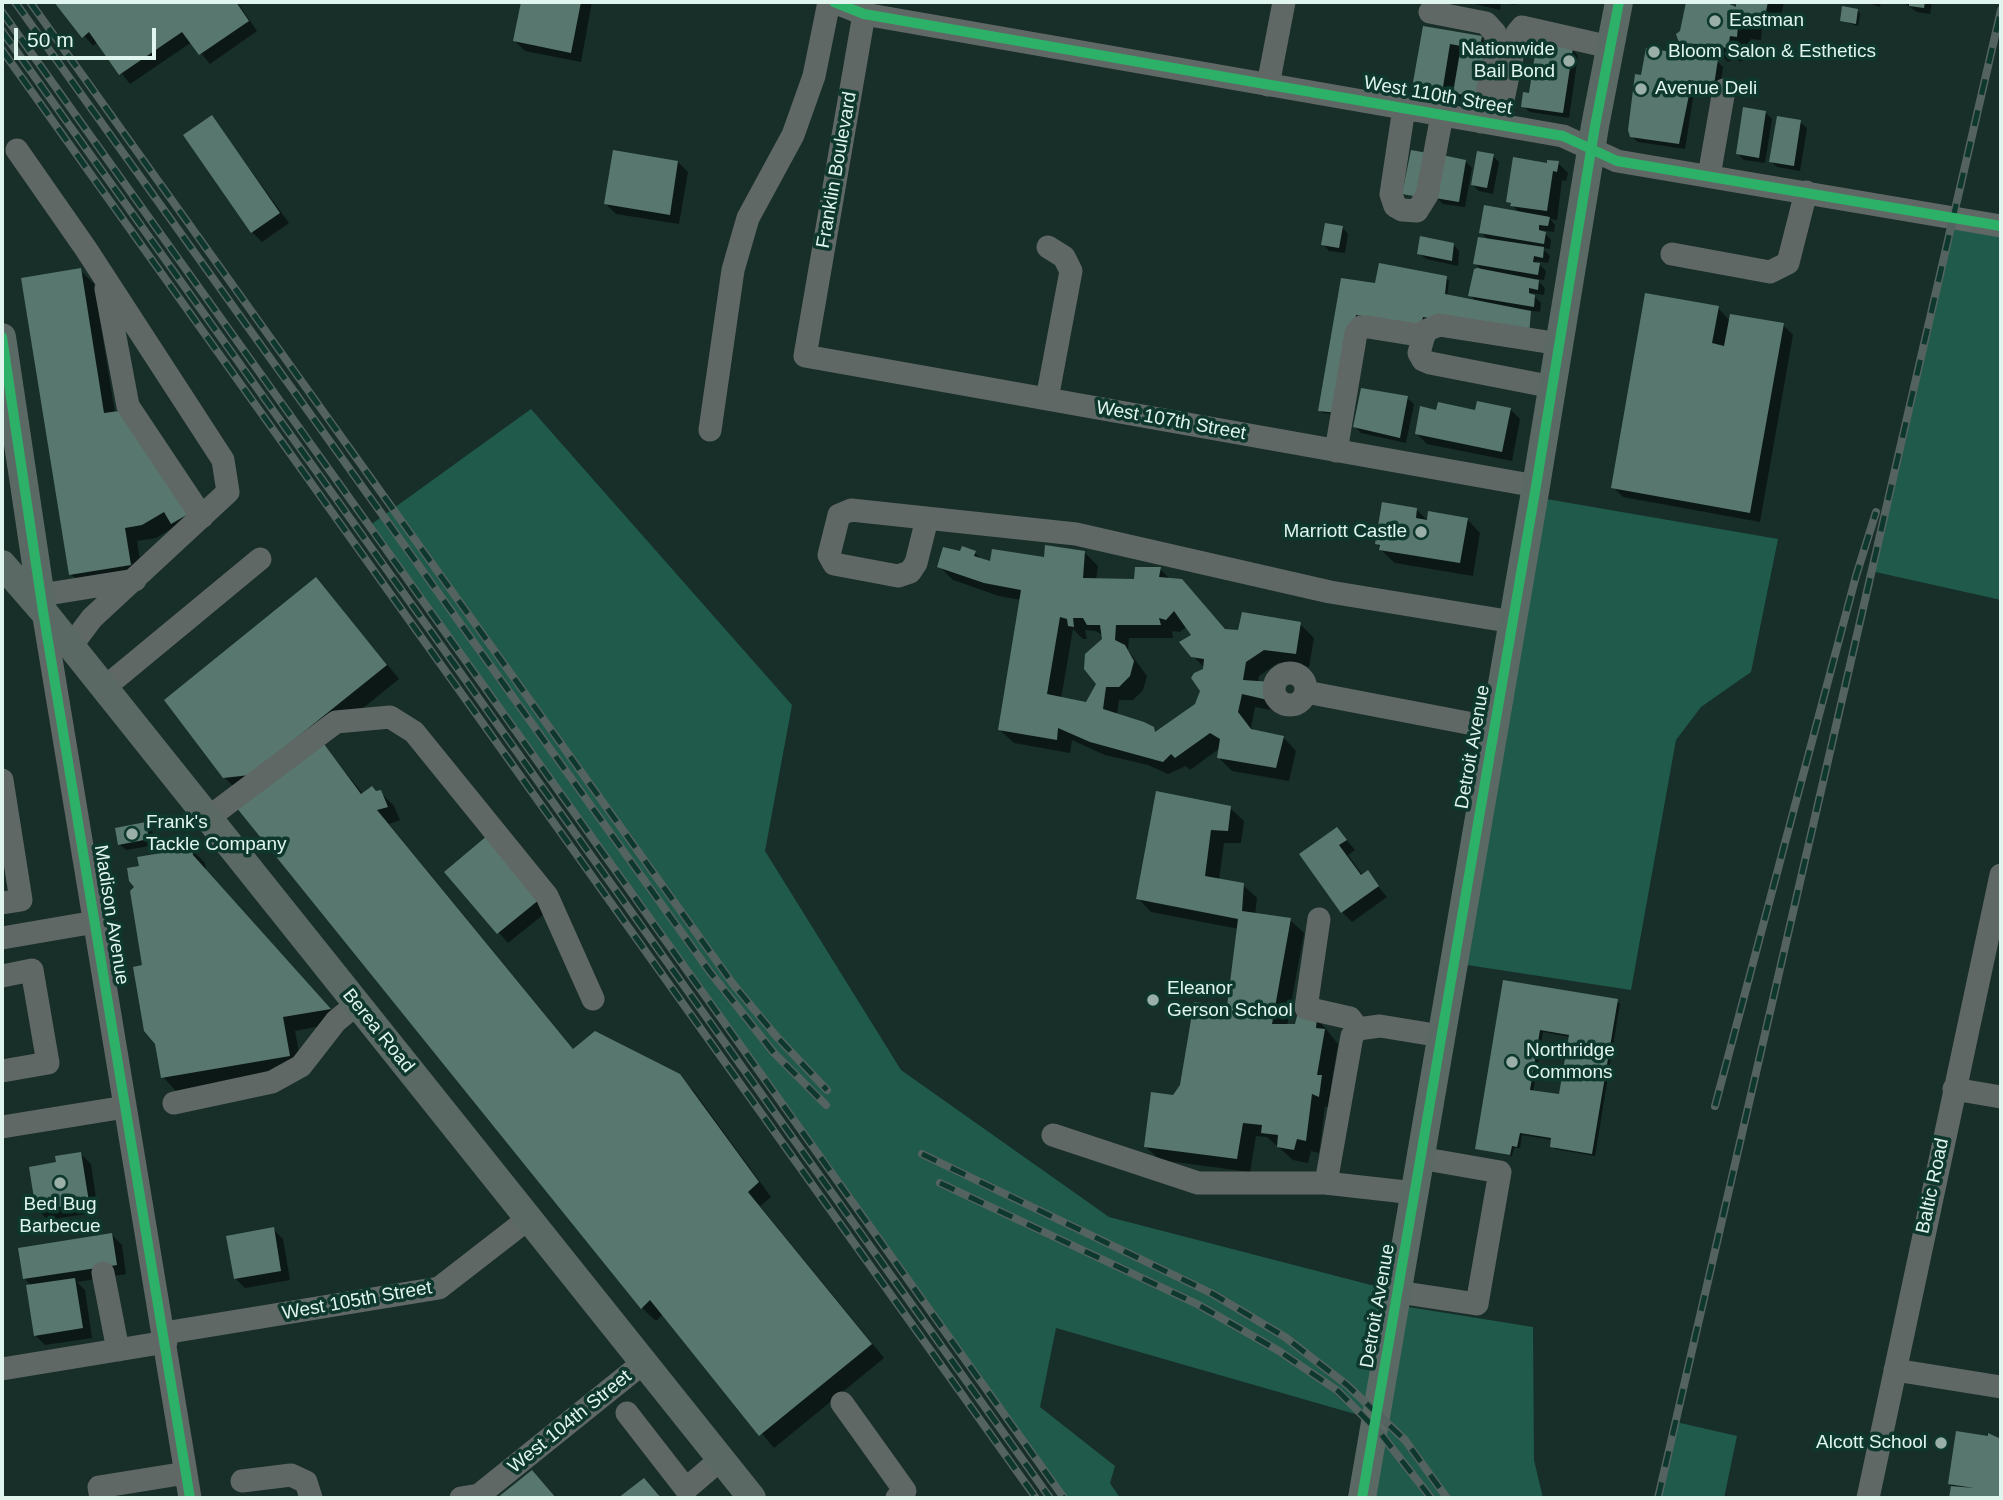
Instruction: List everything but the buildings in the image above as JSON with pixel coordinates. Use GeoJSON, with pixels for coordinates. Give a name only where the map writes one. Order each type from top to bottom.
{"type":"FeatureCollection","features":[{"type":"Feature","properties":{"kind":"main road","name":"Detroit Avenue"},"geometry":{"type":"LineString","coordinates":[[1362,1498],[1553,387],[1591,149],[1619,2]]}},
{"type":"Feature","properties":{"kind":"main road","name":"Madison Avenue"},"geometry":{"type":"LineString","coordinates":[[2,337],[42,603]]}},
{"type":"Feature","properties":{"kind":"main road","name":"Berea Road"},"geometry":{"type":"LineString","coordinates":[[2,564],[42,603],[104,688],[752,1498]]}},
{"type":"Feature","properties":{"kind":"street"},"geometry":{"type":"LineString","coordinates":[[710,430],[733,270],[748,218],[793,135],[814,76],[832,2],[864,14]]}},
{"type":"Feature","properties":{"kind":"street"},"geometry":{"type":"LineString","coordinates":[[1269,85],[1284,2]]}},
{"type":"Feature","properties":{"kind":"street"},"geometry":{"type":"LineString","coordinates":[[1430,12],[1486,23],[1495,33],[1497,43],[1489,123]]}},
{"type":"Feature","properties":{"kind":"street","name":"West 110th Street"},"geometry":{"type":"LineString","coordinates":[[864,14],[1563,136],[1617,161],[2001,226]]}},
{"type":"Feature","properties":{"kind":"street","name":"Franklin Boulevard"},"geometry":{"type":"LineString","coordinates":[[805,356],[864,14]]}},
{"type":"Feature","properties":{"kind":"street"},"geometry":{"type":"LineString","coordinates":[[1489,123],[1517,33],[1522,27],[1610,47]]}},
{"type":"Feature","properties":{"kind":"street"},"geometry":{"type":"LineString","coordinates":[[1709,176],[1724,90]]}},
{"type":"Feature","properties":{"kind":"street"},"geometry":{"type":"LineString","coordinates":[[1404,108],[1391,194],[1395,206],[1402,210],[1417,211],[1427,195],[1442,115]]}},
{"type":"Feature","properties":{"kind":"street"},"geometry":{"type":"LineString","coordinates":[[17,150],[223,460],[228,492],[92,618],[71,646]]}},
{"type":"Feature","properties":{"kind":"street"},"geometry":{"type":"LineString","coordinates":[[1672,254],[1770,272],[1788,263],[1806,192]]}},
{"type":"Feature","properties":{"kind":"street"},"geometry":{"type":"LineString","coordinates":[[1047,399],[1071,271],[1064,257],[1048,247]]}},
{"type":"Feature","properties":{"kind":"street"},"geometry":{"type":"LineString","coordinates":[[103,276],[128,406],[202,517]]}},
{"type":"Feature","properties":{"kind":"street"},"geometry":{"type":"LineString","coordinates":[[1553,387],[1430,363],[1423,360],[1419,353],[1425,331],[1439,325],[1560,344]]}},
{"type":"Feature","properties":{"kind":"street"},"geometry":{"type":"LineString","coordinates":[[1336,450],[1356,333],[1361,327],[1368,327],[1424,336]]}},
{"type":"Feature","properties":{"kind":"street","name":"West 107th Street"},"geometry":{"type":"LineString","coordinates":[[805,356],[1536,486]]}},
{"type":"Feature","properties":{"kind":"street"},"geometry":{"type":"LineString","coordinates":[[927,519],[1076,534],[1330,592],[1513,622]]}},
{"type":"Feature","properties":{"kind":"street"},"geometry":{"type":"LineString","coordinates":[[104,688],[260,559]]}},
{"type":"Feature","properties":{"kind":"street"},"geometry":{"type":"LineString","coordinates":[[42,603],[135,580]]}},
{"type":"Feature","properties":{"kind":"street","name":"Madison Avenue"},"geometry":{"type":"LineString","coordinates":[[42,603],[190,1498]]}},
{"type":"Feature","properties":{"kind":"street"},"geometry":{"type":"LineString","coordinates":[[1306,692],[1494,728]]}},
{"type":"Feature","properties":{"kind":"street"},"geometry":{"type":"LineString","coordinates":[[208,818],[336,722],[390,717],[414,732],[547,896],[593,999]]}},
{"type":"Feature","properties":{"kind":"street"},"geometry":{"type":"LineString","coordinates":[[2,780],[21,900],[2,903]]}},
{"type":"Feature","properties":{"kind":"street","name":"Baltic Road"},"geometry":{"type":"LineString","coordinates":[[1868,1498],[2001,875]]}},
{"type":"Feature","properties":{"kind":"street"},"geometry":{"type":"LineString","coordinates":[[1319,919],[1306,1008],[1350,1018],[1358,1029]]}},
{"type":"Feature","properties":{"kind":"street"},"geometry":{"type":"LineString","coordinates":[[2,938],[95,922]]}},
{"type":"Feature","properties":{"kind":"street"},"geometry":{"type":"LineString","coordinates":[[2,976],[32,970],[48,1063],[2,1071]]}},
{"type":"Feature","properties":{"kind":"street"},"geometry":{"type":"LineString","coordinates":[[174,1103],[272,1082],[300,1066],[336,1020],[356,1004]]}},
{"type":"Feature","properties":{"kind":"street"},"geometry":{"type":"LineString","coordinates":[[1326,1183],[1352,1036],[1358,1029],[1380,1027],[1441,1037]]}},
{"type":"Feature","properties":{"kind":"street"},"geometry":{"type":"LineString","coordinates":[[1954,1089],[2001,1097]]}},
{"type":"Feature","properties":{"kind":"street"},"geometry":{"type":"LineString","coordinates":[[2,1127],[125,1107]]}},
{"type":"Feature","properties":{"kind":"street"},"geometry":{"type":"LineString","coordinates":[[1053,1135],[1198,1183],[1326,1183],[1415,1193]]}},
{"type":"Feature","properties":{"kind":"street"},"geometry":{"type":"LineString","coordinates":[[1398,1292],[1477,1304],[1500,1172],[1420,1158]]}},
{"type":"Feature","properties":{"kind":"street","name":"West 105th Street"},"geometry":{"type":"LineString","coordinates":[[2,1369],[118,1350],[165,1338],[439,1288],[528,1219]]}},
{"type":"Feature","properties":{"kind":"street"},"geometry":{"type":"LineString","coordinates":[[103,1273],[118,1350]]}},
{"type":"Feature","properties":{"kind":"street","name":"West 104th Street"},"geometry":{"type":"LineString","coordinates":[[461,1498],[480,1495],[643,1363]]}},
{"type":"Feature","properties":{"kind":"street"},"geometry":{"type":"LineString","coordinates":[[1895,1370],[2001,1387]]}},
{"type":"Feature","properties":{"kind":"street"},"geometry":{"type":"LineString","coordinates":[[842,1403],[905,1491],[897,1498]]}},
{"type":"Feature","properties":{"kind":"street"},"geometry":{"type":"LineString","coordinates":[[627,1413],[690,1494],[721,1459]]}},
{"type":"Feature","properties":{"kind":"street"},"geometry":{"type":"LineString","coordinates":[[101,1498],[99,1487],[186,1473]]}},
{"type":"Feature","properties":{"kind":"street"},"geometry":{"type":"LineString","coordinates":[[242,1482],[291,1475],[306,1482],[311,1498]]}},
{"type":"Feature","properties":{"kind":"green space"},"geometry":{"type":"Polygon","coordinates":[[[1953,218],[2001,226],[2001,600],[1871,571],[1953,218]]]}},
{"type":"Feature","properties":{"kind":"green space"},"geometry":{"type":"Polygon","coordinates":[[[531,409],[792,705],[765,851],[901,1070],[1109,1217],[1398,1292],[1396,1305],[1533,1327],[1534,1460],[1543,1498],[1362,1498],[1376,1420],[1056,1328],[1040,1407],[1115,1466],[1110,1483],[1120,1498],[1065,1498],[369,526],[531,409]]]}},
{"type":"Feature","properties":{"kind":"green space"},"geometry":{"type":"Polygon","coordinates":[[[1535,497],[1778,539],[1751,672],[1701,707],[1676,740],[1631,990],[1454,963],[1535,497]]]}},
{"type":"Feature","properties":{"kind":"green space"},"geometry":{"type":"Polygon","coordinates":[[[1676,1422],[1737,1436],[1724,1498],[1658,1498],[1676,1422]]]}},
{"type":"Feature","properties":{"kind":"railway"},"geometry":{"type":"LineString","coordinates":[[15,2],[710,972],[774,1053],[826,1105]]}},
{"type":"Feature","properties":{"kind":"railway"},"geometry":{"type":"LineString","coordinates":[[30,2],[733,984],[776,1036],[827,1090]]}},
{"type":"Feature","properties":{"kind":"railway"},"geometry":{"type":"LineString","coordinates":[[1658,1498],[2001,10]]}},
{"type":"Feature","properties":{"kind":"railway"},"geometry":{"type":"LineString","coordinates":[[2,12],[1064,1498]]}},
{"type":"Feature","properties":{"kind":"railway"},"geometry":{"type":"LineString","coordinates":[[2,31],[1050,1498]]}},
{"type":"Feature","properties":{"kind":"railway"},"geometry":{"type":"LineString","coordinates":[[2,50],[1036,1498]]}},
{"type":"Feature","properties":{"kind":"railway"},"geometry":{"type":"LineString","coordinates":[[1715,1106],[1856,576],[1876,512]]}},
{"type":"Feature","properties":{"kind":"railway"},"geometry":{"type":"LineString","coordinates":[[922,1154],[1213,1294],[1285,1337],[1347,1385],[1405,1440],[1447,1498]]}},
{"type":"Feature","properties":{"kind":"railway"},"geometry":{"type":"LineString","coordinates":[[940,1183],[1197,1304],[1279,1351],[1338,1391],[1381,1434],[1431,1498]]}},
{"type":"Feature","properties":{"kind":"cycle path"},"geometry":{"type":"LineString","coordinates":[[834,2],[864,14],[1563,136],[1617,161],[2001,226]]}},
{"type":"Feature","properties":{"kind":"cycle path"},"geometry":{"type":"LineString","coordinates":[[1362,1498],[1536,486],[1595,126],[1619,2]]}},
{"type":"Feature","properties":{"kind":"cycle path"},"geometry":{"type":"LineString","coordinates":[[2,337],[43,611],[190,1498]]}},
{"type":"Feature","properties":{"kind":"place","name":"Eastman"},"geometry":{"type":"Point","coordinates":[1715,21]}},
{"type":"Feature","properties":{"kind":"place","name":"Bloom Salon & Esthetics"},"geometry":{"type":"Point","coordinates":[1654,52]}},
{"type":"Feature","properties":{"kind":"place","name":"Nationwide Bail Bond"},"geometry":{"type":"Point","coordinates":[1569,61]}},
{"type":"Feature","properties":{"kind":"place","name":"Avenue Deli"},"geometry":{"type":"Point","coordinates":[1641,89]}},
{"type":"Feature","properties":{"kind":"place","name":"Marriott Castle"},"geometry":{"type":"Point","coordinates":[1421,532]}},
{"type":"Feature","properties":{"kind":"place","name":"Frank's Tackle Company"},"geometry":{"type":"Point","coordinates":[132,834]}},
{"type":"Feature","properties":{"kind":"place","name":"Eleanor Gerson School"},"geometry":{"type":"Point","coordinates":[1153,1000]}},
{"type":"Feature","properties":{"kind":"place","name":"Northridge Commons"},"geometry":{"type":"Point","coordinates":[1512,1062]}},
{"type":"Feature","properties":{"kind":"place","name":"Bed Bug Barbecue"},"geometry":{"type":"Point","coordinates":[60,1183]}},
{"type":"Feature","properties":{"kind":"place","name":"Alcott School"},"geometry":{"type":"Point","coordinates":[1941,1443]}}]}
